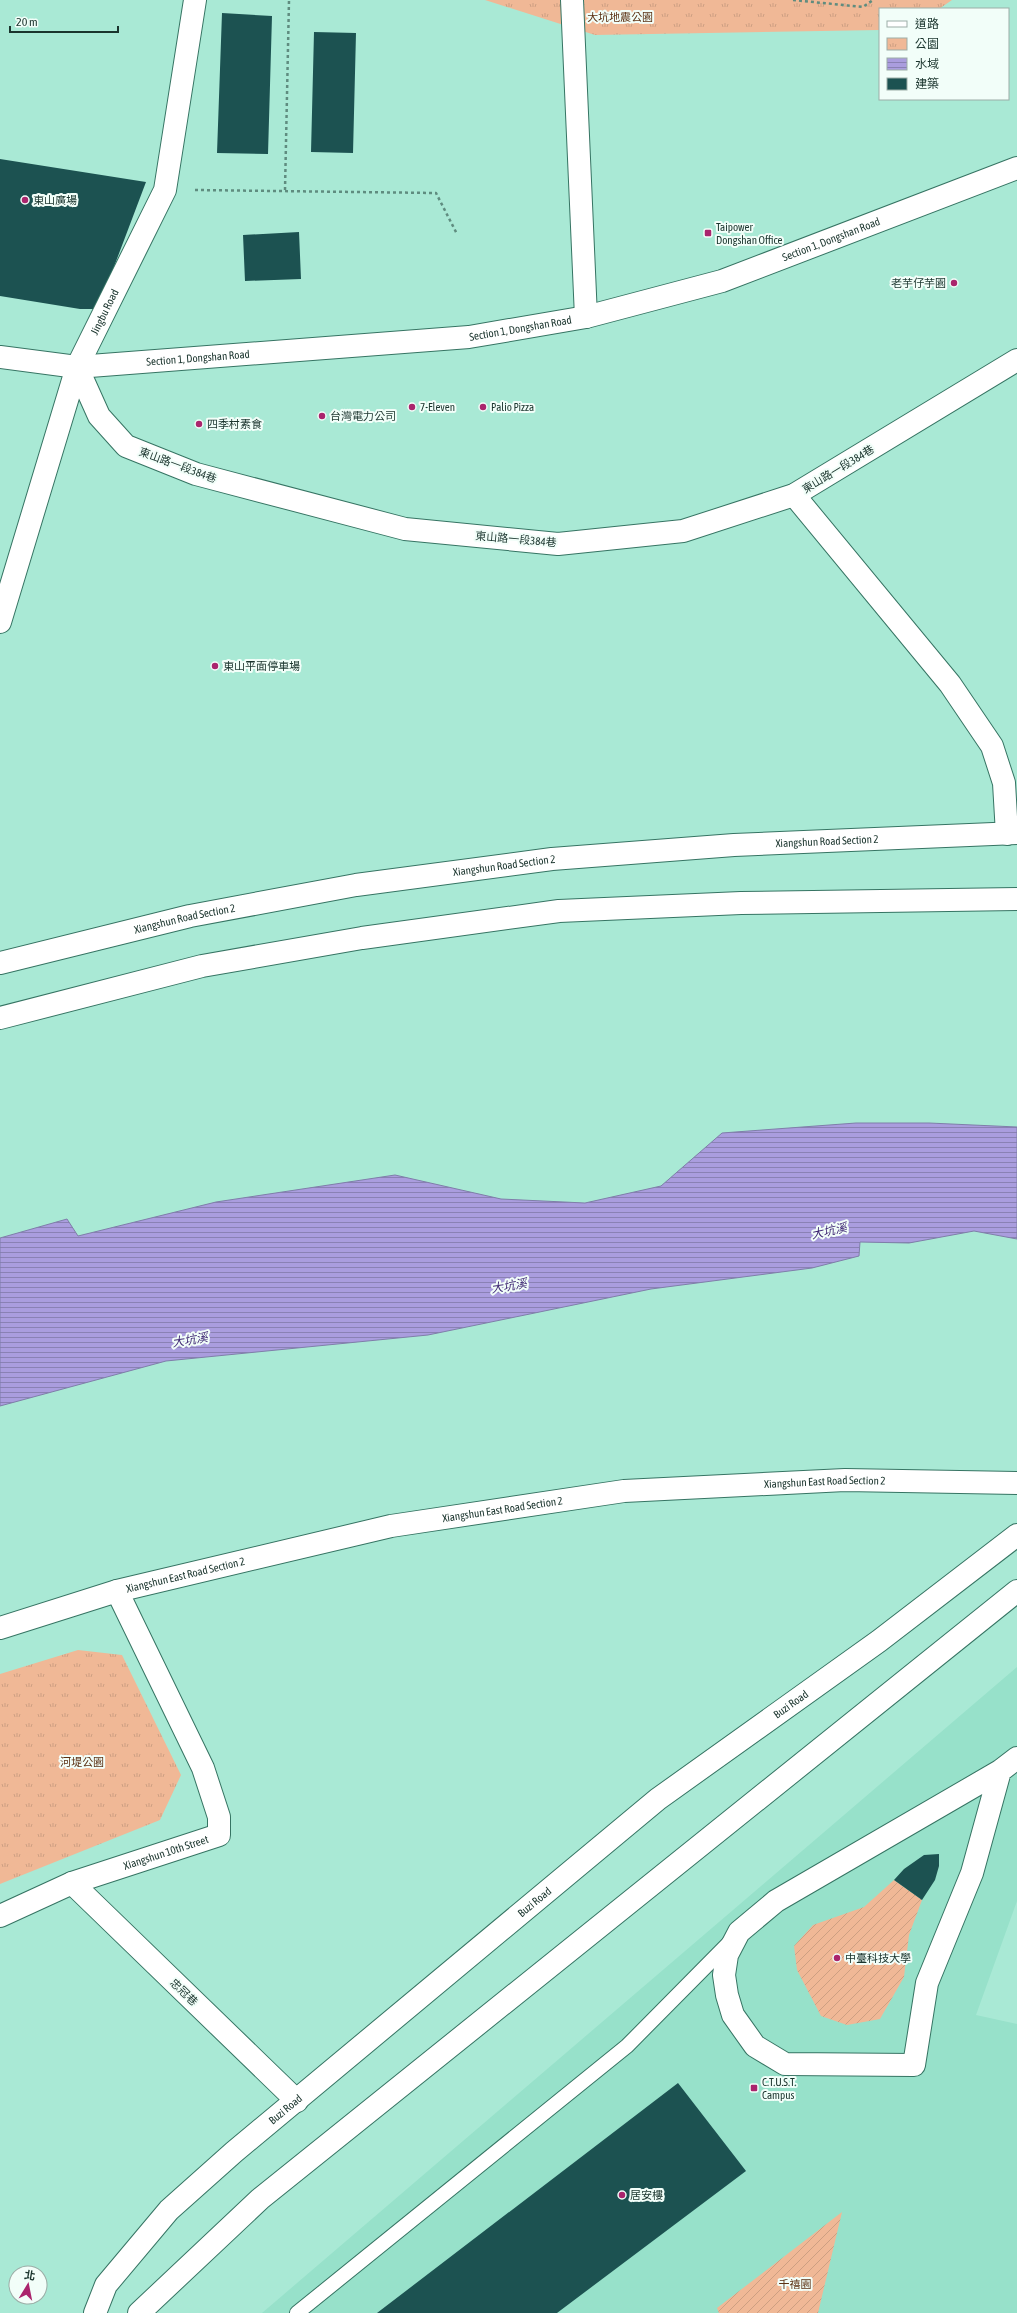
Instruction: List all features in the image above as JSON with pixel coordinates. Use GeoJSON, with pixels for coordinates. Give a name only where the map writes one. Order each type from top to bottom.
{"type":"FeatureCollection","features":[{"type":"Feature","properties":{"kind":"street","name":"Jingbu Road"},"geometry":{"type":"LineString","coordinates":[[0,622],[77,367],[165,190],[195,0]]}},
{"type":"Feature","properties":{"kind":"street"},"geometry":{"type":"LineString","coordinates":[[572,0],[586,317]]}},
{"type":"Feature","properties":{"kind":"street","name":"Section 1, Dongshan Road"},"geometry":{"type":"LineString","coordinates":[[0,357],[77,367],[469,337],[586,317],[722,281],[1017,168]]}},
{"type":"Feature","properties":{"kind":"street","name":"東山路一段384巷"},"geometry":{"type":"LineString","coordinates":[[77,367],[99,416],[126,446],[196,474],[405,529],[558,544],[683,531],[794,495],[1017,360]]}},
{"type":"Feature","properties":{"kind":"street"},"geometry":{"type":"LineString","coordinates":[[794,495],[950,684],[992,746],[1004,783],[1012,833]]}},
{"type":"Feature","properties":{"kind":"street","name":"Xiangshun Road Section 2"},"geometry":{"type":"LineString","coordinates":[[0,963],[190,916],[356,885],[544,860],[734,845],[1012,833]]}},
{"type":"Feature","properties":{"kind":"street"},"geometry":{"type":"LineString","coordinates":[[0,1018],[202,966],[362,938],[559,911],[741,903],[1017,898]]}},
{"type":"Feature","properties":{"kind":"street","name":"Xiangshun East Road Section 2"},"geometry":{"type":"LineString","coordinates":[[0,1628],[117,1592],[391,1526],[624,1491],[845,1480],[1017,1483]]}},
{"type":"Feature","properties":{"kind":"street","name":"Buzi Road"},"geometry":{"type":"LineString","coordinates":[[95,2313],[106,2285],[169,2210],[234,2152],[658,1799],[879,1641],[1017,1535]]}},
{"type":"Feature","properties":{"kind":"street"},"geometry":{"type":"LineString","coordinates":[[139,2313],[260,2199],[1017,1591]]}},
{"type":"Feature","properties":{"kind":"street","name":"Xiangshun 10th Street"},"geometry":{"type":"LineString","coordinates":[[0,1916],[72,1883],[219,1835],[219,1816],[203,1768],[117,1592]]}},
{"type":"Feature","properties":{"kind":"street"},"geometry":{"type":"LineString","coordinates":[[1009,1764],[972,1873],[927,1983],[914,2065],[785,2064],[756,2046],[733,2015],[727,1995],[724,1975],[727,1955],[739,1932],[776,1901],[1009,1764]]}},
{"type":"Feature","properties":{"kind":"street","name":"忠冠巷"},"geometry":{"type":"LineString","coordinates":[[72,1883],[297,2101]]}},
{"type":"Feature","properties":{"kind":"lane"},"geometry":{"type":"LineString","coordinates":[[297,2313],[627,2046],[739,1932]]}},
{"type":"Feature","properties":{"kind":"path"},"geometry":{"type":"LineString","coordinates":[[285,190],[288,0]]}},
{"type":"Feature","properties":{"kind":"path"},"geometry":{"type":"LineString","coordinates":[[793,0],[862,7],[873,0]]}},
{"type":"Feature","properties":{"kind":"path"},"geometry":{"type":"LineString","coordinates":[[165,190],[285,190],[436,193],[457,234]]}},
{"type":"Feature","properties":{"kind":"shaded area","name":"中臺科技大學"},"geometry":{"type":"Polygon","coordinates":[[[1017,1667],[1017,1901],[976,2015],[1017,2024],[1017,2313],[262,2313],[1017,1667]]]}},
{"type":"Feature","properties":{"kind":"green space","name":"大坑地震公園"},"geometry":{"type":"Polygon","coordinates":[[[485,0],[952,0],[940,8],[879,8],[879,30],[595,35],[485,0]]]}},
{"type":"Feature","properties":{"kind":"green space","name":"河堤公園"},"geometry":{"type":"Polygon","coordinates":[[[78,1650],[122,1655],[181,1775],[160,1820],[0,1884],[0,1674],[78,1650]]]}},
{"type":"Feature","properties":{"kind":"green space"},"geometry":{"type":"Polygon","coordinates":[[[894,1880],[922,1900],[909,1935],[904,1977],[880,2019],[847,2025],[821,2016],[797,1970],[794,1946],[813,1925],[864,1907],[894,1880]]]}},
{"type":"Feature","properties":{"kind":"green space","name":"千禧園"},"geometry":{"type":"Polygon","coordinates":[[[842,2212],[818,2313],[719,2313],[717,2308],[842,2212]]]}},
{"type":"Feature","properties":{"kind":"water","name":"大坑溪"},"geometry":{"type":"Polygon","coordinates":[[[856,1123],[929,1123],[1017,1127],[1017,1239],[974,1231],[909,1243],[860,1242],[859,1256],[812,1268],[651,1289],[428,1335],[166,1361],[0,1406],[0,1238],[67,1219],[78,1236],[216,1202],[395,1175],[501,1199],[585,1203],[661,1186],[722,1133],[856,1123]]]}},
{"type":"Feature","properties":{"kind":"building"},"geometry":{"type":"Polygon","coordinates":[[[222,13],[272,16],[268,154],[217,153],[222,13]]]}},
{"type":"Feature","properties":{"kind":"building"},"geometry":{"type":"Polygon","coordinates":[[[314,32],[356,33],[353,153],[311,152],[314,32]]]}},
{"type":"Feature","properties":{"kind":"building"},"geometry":{"type":"Polygon","coordinates":[[[0,159],[146,182],[98,309],[80,309],[0,296],[0,159]]]}},
{"type":"Feature","properties":{"kind":"building"},"geometry":{"type":"Polygon","coordinates":[[[299,232],[301,279],[245,281],[243,235],[299,232]]]}},
{"type":"Feature","properties":{"kind":"building"},"geometry":{"type":"Polygon","coordinates":[[[939,1854],[939,1866],[935,1880],[922,1900],[894,1880],[904,1869],[924,1855],[939,1854]]]}},
{"type":"Feature","properties":{"kind":"building","name":"居安樓"},"geometry":{"type":"Polygon","coordinates":[[[678,2083],[746,2171],[557,2313],[377,2313],[678,2083]]]}},
{"type":"Feature","properties":{"kind":"place","name":"東山廣場"},"geometry":{"type":"Point","coordinates":[25,200]}},
{"type":"Feature","properties":{"kind":"place","name":"Taipower Dongshan Office"},"geometry":{"type":"Point","coordinates":[708,233]}},
{"type":"Feature","properties":{"kind":"place","name":"老芋仔芋園"},"geometry":{"type":"Point","coordinates":[954,283]}},
{"type":"Feature","properties":{"kind":"place","name":"7-Eleven"},"geometry":{"type":"Point","coordinates":[412,407]}},
{"type":"Feature","properties":{"kind":"place","name":"Palio Pizza"},"geometry":{"type":"Point","coordinates":[483,407]}},
{"type":"Feature","properties":{"kind":"place","name":"台灣電力公司"},"geometry":{"type":"Point","coordinates":[322,416]}},
{"type":"Feature","properties":{"kind":"place","name":"四季村素食"},"geometry":{"type":"Point","coordinates":[199,424]}},
{"type":"Feature","properties":{"kind":"place","name":"東山平面停車場"},"geometry":{"type":"Point","coordinates":[215,666]}},
{"type":"Feature","properties":{"kind":"place","name":"中臺科技大學"},"geometry":{"type":"Point","coordinates":[837,1958]}},
{"type":"Feature","properties":{"kind":"place","name":"C.T.U.S.T. Campus"},"geometry":{"type":"Point","coordinates":[754,2088]}},
{"type":"Feature","properties":{"kind":"place","name":"居安樓"},"geometry":{"type":"Point","coordinates":[622,2195]}}]}
